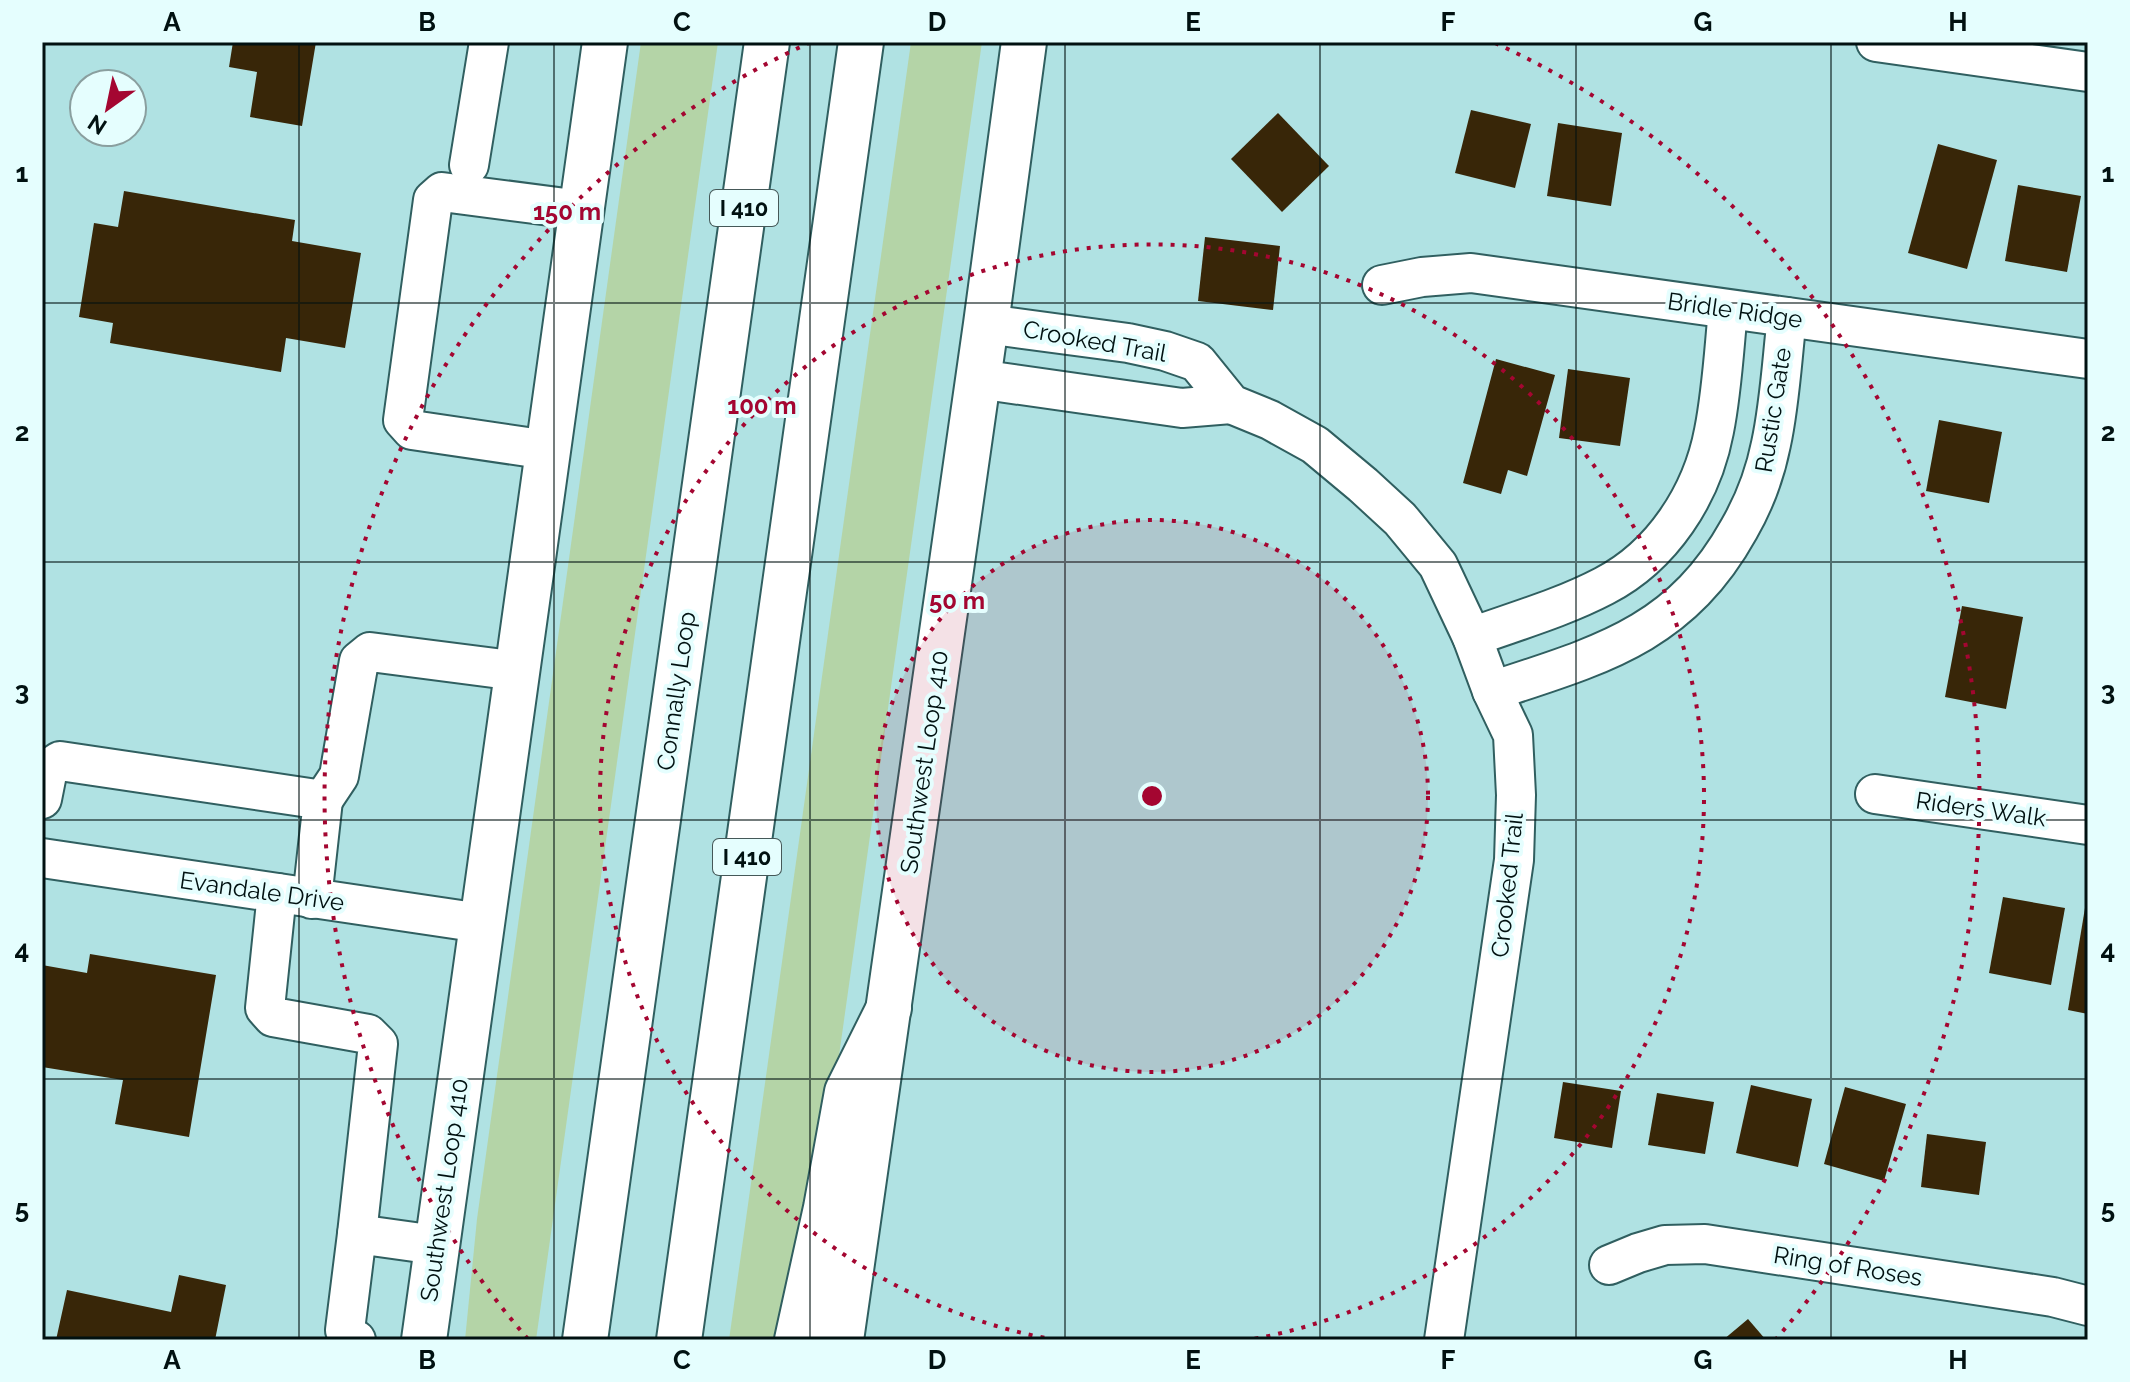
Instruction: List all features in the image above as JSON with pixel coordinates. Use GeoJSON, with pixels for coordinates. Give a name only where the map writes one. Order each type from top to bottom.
{"type":"FeatureCollection","features":[{"type":"Feature","properties":{"kind":"main road","name":"Southwest Loop 410"},"geometry":{"type":"LineString","coordinates":[[424,1340],[605,42]]}},
{"type":"Feature","properties":{"kind":"main road","name":"Connally Loop"},"geometry":{"type":"LineString","coordinates":[[585,1340],[767,42]]}},
{"type":"Feature","properties":{"kind":"main road","name":"I 410"},"geometry":{"type":"LineString","coordinates":[[679,1340],[861,42]]}},
{"type":"Feature","properties":{"kind":"main road","name":"Southwest Loop 410"},"geometry":{"type":"LineString","coordinates":[[841,1340],[1024,42]]}},
{"type":"Feature","properties":{"kind":"main road"},"geometry":{"type":"LineString","coordinates":[[797,1340],[847,1092],[889,1008]]}},
{"type":"Feature","properties":{"kind":"street"},"geometry":{"type":"LineString","coordinates":[[469,165],[489,42]]}},
{"type":"Feature","properties":{"kind":"street"},"geometry":{"type":"LineString","coordinates":[[1876,42],[2088,72]]}},
{"type":"Feature","properties":{"kind":"street"},"geometry":{"type":"LineString","coordinates":[[548,450],[412,430],[403,420],[433,200],[442,192],[581,210]]}},
{"type":"Feature","properties":{"kind":"street","name":"Bridle Ridge"},"geometry":{"type":"LineString","coordinates":[[1382,285],[1422,277],[1471,273],[2088,359]]}},
{"type":"Feature","properties":{"kind":"street"},"geometry":{"type":"LineString","coordinates":[[1472,637],[1571,602],[1605,586],[1629,572],[1668,533],[1698,482],[1710,446],[1718,408],[1728,310]]}},
{"type":"Feature","properties":{"kind":"street","name":"Rustic Gate"},"geometry":{"type":"LineString","coordinates":[[1492,691],[1593,656],[1633,638],[1682,604],[1708,577],[1746,518],[1763,477],[1772,443],[1787,317]]}},
{"type":"Feature","properties":{"kind":"street","name":"Crooked Trail"},"geometry":{"type":"LineString","coordinates":[[986,324],[1128,343],[1186,358],[1197,362],[1231,404]]}},
{"type":"Feature","properties":{"kind":"street","name":"Crooked Trail"},"geometry":{"type":"LineString","coordinates":[[978,379],[1182,408],[1231,404],[1270,420],[1315,445],[1400,519],[1438,565],[1513,735],[1516,795],[1514,860],[1444,1340]]}},
{"type":"Feature","properties":{"kind":"street"},"geometry":{"type":"LineString","coordinates":[[354,1340],[345,1330],[378,1044],[368,1034],[273,1017],[265,1008],[323,800],[339,776],[359,661],[370,652],[518,671]]}},
{"type":"Feature","properties":{"kind":"street"},"geometry":{"type":"LineString","coordinates":[[42,799],[48,769],[60,761],[323,800]]}},
{"type":"Feature","properties":{"kind":"street","name":"Riders Walk"},"geometry":{"type":"LineString","coordinates":[[1875,794],[2088,825]]}},
{"type":"Feature","properties":{"kind":"street","name":"Evandale Drive"},"geometry":{"type":"LineString","coordinates":[[42,858],[481,923]]}},
{"type":"Feature","properties":{"kind":"street"},"geometry":{"type":"LineString","coordinates":[[357,1234],[436,1245]]}},
{"type":"Feature","properties":{"kind":"street","name":"Ring of Roses"},"geometry":{"type":"LineString","coordinates":[[1609,1265],[1665,1245],[1705,1244],[2053,1297],[2088,1306]]}},
{"type":"Feature","properties":{"kind":"green space"},"geometry":{"type":"Polygon","coordinates":[[[641,42],[718,42],[536,1340],[465,1340],[477,1219],[641,42]]]}},
{"type":"Feature","properties":{"kind":"green space"},"geometry":{"type":"Polygon","coordinates":[[[911,42],[982,42],[836,1077],[784,1340],[729,1340],[911,42]]]}},
{"type":"Feature","properties":{"kind":"building"},"geometry":{"type":"Polygon","coordinates":[[[233,42],[316,42],[302,126],[250,117],[257,72],[229,67],[233,42]]]}},
{"type":"Feature","properties":{"kind":"building"},"geometry":{"type":"Polygon","coordinates":[[[1471,110],[1531,124],[1515,188],[1455,173],[1471,110]]]}},
{"type":"Feature","properties":{"kind":"building"},"geometry":{"type":"Polygon","coordinates":[[[1278,113],[1329,166],[1282,212],[1231,159],[1278,113]]]}},
{"type":"Feature","properties":{"kind":"building"},"geometry":{"type":"Polygon","coordinates":[[[1558,123],[1622,133],[1611,206],[1547,196],[1558,123]]]}},
{"type":"Feature","properties":{"kind":"building"},"geometry":{"type":"Polygon","coordinates":[[[1938,144],[1997,160],[1967,269],[1908,253],[1938,144]]]}},
{"type":"Feature","properties":{"kind":"building"},"geometry":{"type":"Polygon","coordinates":[[[2018,185],[2081,196],[2067,272],[2005,261],[2018,185]]]}},
{"type":"Feature","properties":{"kind":"building"},"geometry":{"type":"Polygon","coordinates":[[[124,191],[295,220],[292,241],[361,253],[345,348],[286,338],[281,372],[110,343],[113,323],[79,317],[94,223],[118,227],[124,191]]]}},
{"type":"Feature","properties":{"kind":"building"},"geometry":{"type":"Polygon","coordinates":[[[1205,237],[1280,246],[1273,310],[1198,301],[1205,237]]]}},
{"type":"Feature","properties":{"kind":"building"},"geometry":{"type":"Polygon","coordinates":[[[1496,359],[1555,375],[1527,476],[1508,470],[1501,494],[1463,483],[1496,359]]]}},
{"type":"Feature","properties":{"kind":"building"},"geometry":{"type":"Polygon","coordinates":[[[1568,369],[1630,378],[1620,446],[1559,438],[1568,369]]]}},
{"type":"Feature","properties":{"kind":"building"},"geometry":{"type":"Polygon","coordinates":[[[1939,420],[2002,432],[1989,503],[1926,491],[1939,420]]]}},
{"type":"Feature","properties":{"kind":"building"},"geometry":{"type":"Polygon","coordinates":[[[1962,606],[2023,617],[2006,709],[1945,697],[1962,606]]]}},
{"type":"Feature","properties":{"kind":"building"},"geometry":{"type":"Polygon","coordinates":[[[2003,897],[2065,908],[2051,985],[1989,973],[2003,897]]]}},
{"type":"Feature","properties":{"kind":"building"},"geometry":{"type":"Polygon","coordinates":[[[2088,903],[2088,1014],[2068,1010],[2088,903]]]}},
{"type":"Feature","properties":{"kind":"building"},"geometry":{"type":"Polygon","coordinates":[[[90,954],[216,975],[189,1137],[115,1124],[123,1080],[42,1067],[42,965],[87,973],[90,954]]]}},
{"type":"Feature","properties":{"kind":"building"},"geometry":{"type":"Polygon","coordinates":[[[1563,1082],[1621,1091],[1612,1148],[1554,1138],[1563,1082]]]}},
{"type":"Feature","properties":{"kind":"building"},"geometry":{"type":"Polygon","coordinates":[[[1751,1085],[1812,1099],[1798,1167],[1736,1153],[1751,1085]]]}},
{"type":"Feature","properties":{"kind":"building"},"geometry":{"type":"Polygon","coordinates":[[[1845,1087],[1906,1104],[1884,1181],[1824,1164],[1845,1087]]]}},
{"type":"Feature","properties":{"kind":"building"},"geometry":{"type":"Polygon","coordinates":[[[1657,1093],[1714,1102],[1705,1154],[1648,1145],[1657,1093]]]}},
{"type":"Feature","properties":{"kind":"building"},"geometry":{"type":"Polygon","coordinates":[[[1927,1134],[1986,1142],[1979,1195],[1921,1187],[1927,1134]]]}},
{"type":"Feature","properties":{"kind":"building"},"geometry":{"type":"Polygon","coordinates":[[[179,1275],[226,1285],[215,1340],[56,1340],[67,1290],[171,1312],[179,1275]]]}},
{"type":"Feature","properties":{"kind":"building"},"geometry":{"type":"Polygon","coordinates":[[[1748,1319],[1766,1340],[1723,1340],[1748,1319]]]}}]}
